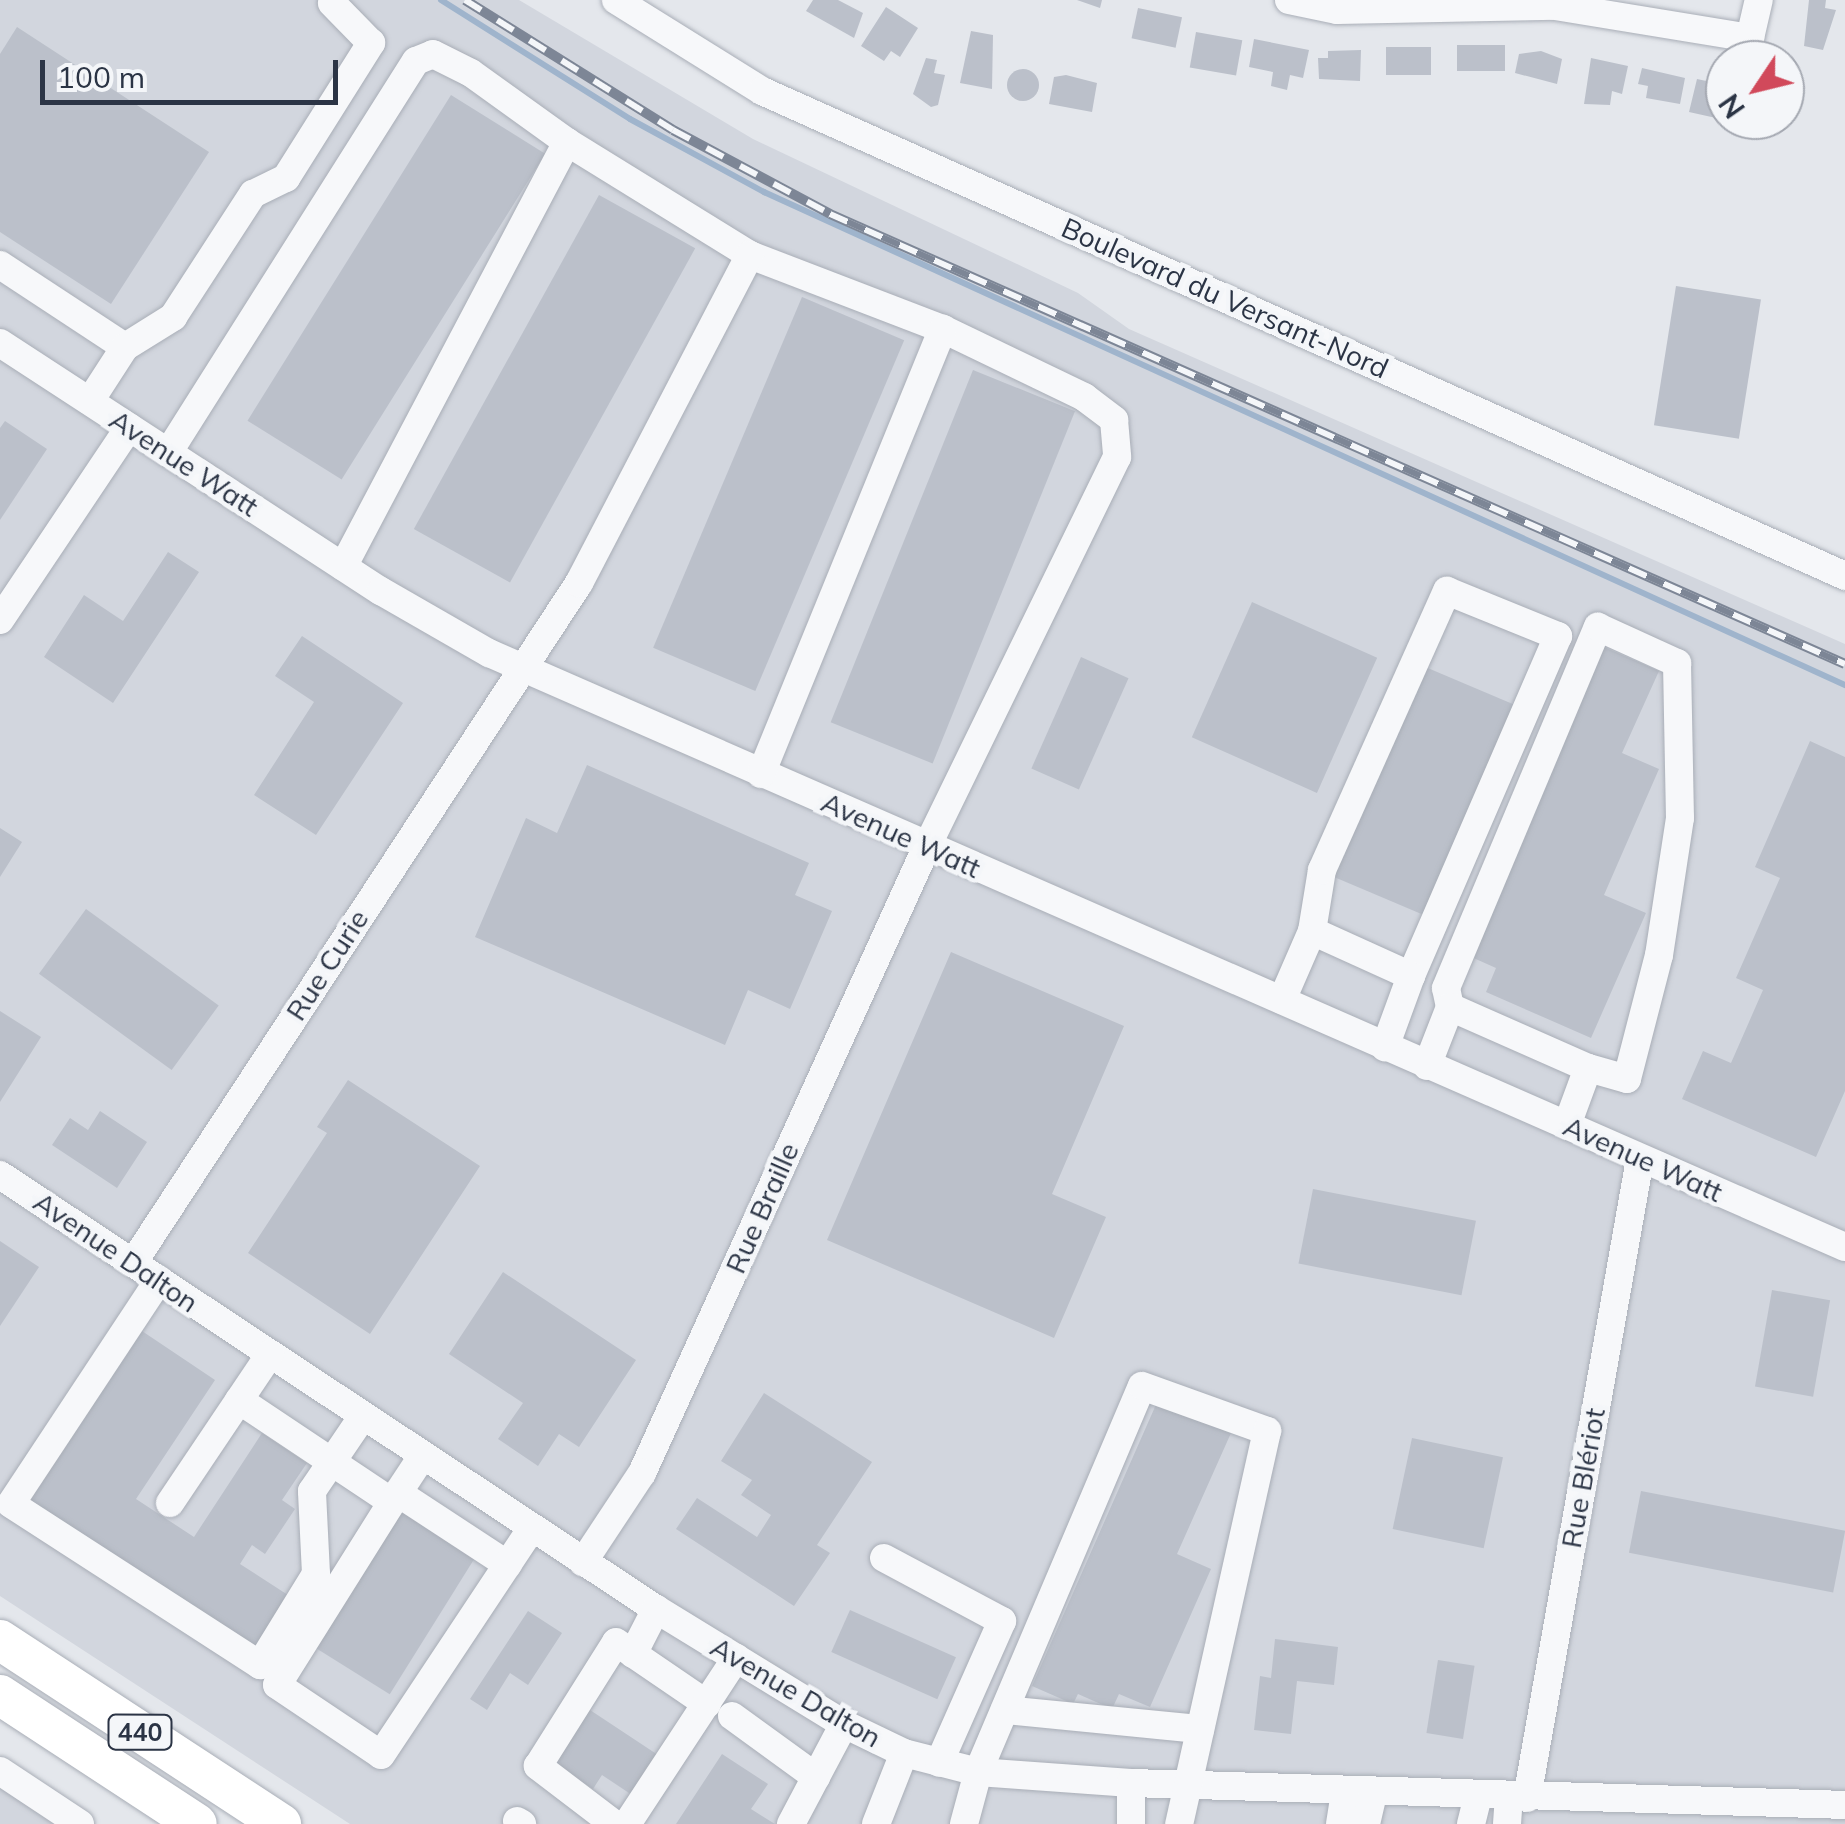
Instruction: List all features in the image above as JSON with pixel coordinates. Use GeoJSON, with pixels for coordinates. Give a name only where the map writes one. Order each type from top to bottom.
{"type":"FeatureCollection","features":[{"type":"Feature","properties":{"kind":"highway","name":"440"},"geometry":{"type":"LineString","coordinates":[[0,1640],[281,1824]]}},
{"type":"Feature","properties":{"kind":"highway","name":"440"},"geometry":{"type":"LineString","coordinates":[[0,1695],[197,1824]]}},
{"type":"Feature","properties":{"kind":"street","name":"Boulevard du Versant-Nord"},"geometry":{"type":"LineString","coordinates":[[616,0],[762,91],[1845,576]]}},
{"type":"Feature","properties":{"kind":"street"},"geometry":{"type":"LineString","coordinates":[[1290,0],[1337,5],[1556,3],[1750,38],[1759,0]]}},
{"type":"Feature","properties":{"kind":"street"},"geometry":{"type":"LineString","coordinates":[[90,401],[125,347],[173,317],[253,194],[286,178],[371,43],[332,3]]}},
{"type":"Feature","properties":{"kind":"street","name":"Rue Braille"},"geometry":{"type":"LineString","coordinates":[[168,453],[416,61],[433,54],[471,72],[567,142],[750,254],[942,330],[1084,398],[1114,420],[1117,457],[927,846],[642,1473],[583,1562]]}},
{"type":"Feature","properties":{"kind":"street"},"geometry":{"type":"LineString","coordinates":[[343,567],[567,142]]}},
{"type":"Feature","properties":{"kind":"street","name":"Rue Curie"},"geometry":{"type":"LineString","coordinates":[[133,1263],[520,667],[579,583],[750,254]]}},
{"type":"Feature","properties":{"kind":"street"},"geometry":{"type":"LineString","coordinates":[[0,264],[125,347]]}},
{"type":"Feature","properties":{"kind":"street"},"geometry":{"type":"LineString","coordinates":[[761,774],[942,330]]}},
{"type":"Feature","properties":{"kind":"street","name":"Avenue Watt"},"geometry":{"type":"LineString","coordinates":[[0,342],[449,633],[761,774],[1845,1247]]}},
{"type":"Feature","properties":{"kind":"street"},"geometry":{"type":"LineString","coordinates":[[0,620],[129,426]]}},
{"type":"Feature","properties":{"kind":"street"},"geometry":{"type":"LineString","coordinates":[[1282,1000],[1312,932],[1322,870],[1447,592],[1558,636],[1385,1047]]}},
{"type":"Feature","properties":{"kind":"street"},"geometry":{"type":"LineString","coordinates":[[1427,1066],[1450,1007],[1446,988],[1598,627],[1677,664],[1680,818],[1660,954],[1626,1078],[1588,1068],[1450,1007]]}},
{"type":"Feature","properties":{"kind":"street"},"geometry":{"type":"LineString","coordinates":[[1312,932],[1412,976]]}},
{"type":"Feature","properties":{"kind":"street"},"geometry":{"type":"LineString","coordinates":[[1567,1125],[1588,1068]]}},
{"type":"Feature","properties":{"kind":"street","name":"Rue Blériot"},"geometry":{"type":"LineString","coordinates":[[1514,1806],[1640,1159]]}},
{"type":"Feature","properties":{"kind":"street","name":"Avenue Dalton"},"geometry":{"type":"LineString","coordinates":[[0,1175],[656,1609],[844,1724],[904,1753],[978,1772],[1359,1794],[1475,1810],[1514,1806],[1809,1814],[1845,1806]]}},
{"type":"Feature","properties":{"kind":"street"},"geometry":{"type":"LineString","coordinates":[[159,1280],[11,1504],[260,1665],[316,1574],[312,1491],[362,1416]]}},
{"type":"Feature","properties":{"kind":"street"},"geometry":{"type":"LineString","coordinates":[[170,1503],[270,1354]]}},
{"type":"Feature","properties":{"kind":"street"},"geometry":{"type":"LineString","coordinates":[[964,1824],[978,1772],[1142,1386],[1267,1431],[1179,1824]]}},
{"type":"Feature","properties":{"kind":"street"},"geometry":{"type":"LineString","coordinates":[[239,1400],[331,1462],[508,1564]]}},
{"type":"Feature","properties":{"kind":"street"},"geometry":{"type":"LineString","coordinates":[[423,1456],[277,1685],[381,1755],[532,1528]]}},
{"type":"Feature","properties":{"kind":"street"},"geometry":{"type":"LineString","coordinates":[[884,1558],[1002,1621],[938,1763]]}},
{"type":"Feature","properties":{"kind":"street"},"geometry":{"type":"LineString","coordinates":[[633,1654],[656,1609]]}},
{"type":"Feature","properties":{"kind":"street"},"geometry":{"type":"LineString","coordinates":[[614,1824],[538,1766],[616,1642],[816,1777]]}},
{"type":"Feature","properties":{"kind":"street"},"geometry":{"type":"LineString","coordinates":[[628,1824],[719,1710],[736,1658]]}},
{"type":"Feature","properties":{"kind":"street"},"geometry":{"type":"LineString","coordinates":[[1006,1710],[1200,1729]]}},
{"type":"Feature","properties":{"kind":"street"},"geometry":{"type":"LineString","coordinates":[[791,1824],[844,1724]]}},
{"type":"Feature","properties":{"kind":"street"},"geometry":{"type":"LineString","coordinates":[[876,1824],[904,1753]]}},
{"type":"Feature","properties":{"kind":"street"},"geometry":{"type":"LineString","coordinates":[[0,1772],[80,1824]]}},
{"type":"Feature","properties":{"kind":"street"},"geometry":{"type":"LineString","coordinates":[[1131,1783],[1131,1824]]}},
{"type":"Feature","properties":{"kind":"street"},"geometry":{"type":"LineString","coordinates":[[1340,1824],[1359,1794]]}},
{"type":"Feature","properties":{"kind":"street"},"geometry":{"type":"LineString","coordinates":[[1359,1794],[1366,1824]]}},
{"type":"Feature","properties":{"kind":"shaded area"},"geometry":{"type":"Polygon","coordinates":[[[0,0],[519,0],[753,139],[1078,293],[1129,329],[1845,644],[1845,1824],[350,1824],[0,1596],[0,0]]]}},
{"type":"Feature","properties":{"kind":"shaded area"},"geometry":{"type":"Polygon","coordinates":[[[0,1784],[59,1824],[0,1824],[0,1784]]]}},
{"type":"Feature","properties":{"kind":"building"},"geometry":{"type":"Polygon","coordinates":[[[813,0],[838,0],[863,13],[854,38],[806,11],[813,0]]]}},
{"type":"Feature","properties":{"kind":"building"},"geometry":{"type":"Polygon","coordinates":[[[1077,0],[1102,0],[1100,8],[1077,0]]]}},
{"type":"Feature","properties":{"kind":"building"},"geometry":{"type":"Polygon","coordinates":[[[1809,0],[1826,0],[1825,8],[1836,10],[1823,50],[1805,46],[1809,0]]]}},
{"type":"Feature","properties":{"kind":"building"},"geometry":{"type":"Polygon","coordinates":[[[886,7],[918,28],[900,57],[891,51],[884,61],[861,46],[886,7]]]}},
{"type":"Feature","properties":{"kind":"building"},"geometry":{"type":"Polygon","coordinates":[[[1138,8],[1182,17],[1176,48],[1132,38],[1138,8]]]}},
{"type":"Feature","properties":{"kind":"building"},"geometry":{"type":"Polygon","coordinates":[[[17,27],[209,152],[111,304],[0,232],[0,54],[17,27]]]}},
{"type":"Feature","properties":{"kind":"building"},"geometry":{"type":"Polygon","coordinates":[[[971,31],[993,35],[992,89],[960,83],[971,31]]]}},
{"type":"Feature","properties":{"kind":"building"},"geometry":{"type":"Polygon","coordinates":[[[1196,32],[1242,40],[1236,76],[1190,67],[1196,32]]]}},
{"type":"Feature","properties":{"kind":"building"},"geometry":{"type":"Polygon","coordinates":[[[1254,39],[1309,50],[1303,78],[1290,75],[1287,90],[1271,86],[1273,72],[1249,67],[1254,39]]]}},
{"type":"Feature","properties":{"kind":"building"},"geometry":{"type":"Polygon","coordinates":[[[1457,45],[1505,45],[1505,71],[1457,71],[1457,45]]]}},
{"type":"Feature","properties":{"kind":"building"},"geometry":{"type":"Polygon","coordinates":[[[1386,47],[1431,47],[1431,75],[1386,75],[1386,47]]]}},
{"type":"Feature","properties":{"kind":"building"},"geometry":{"type":"Polygon","coordinates":[[[1361,50],[1360,81],[1319,79],[1318,58],[1328,58],[1328,51],[1361,50]]]}},
{"type":"Feature","properties":{"kind":"building"},"geometry":{"type":"Polygon","coordinates":[[[1541,51],[1562,59],[1557,84],[1515,73],[1519,54],[1541,51]]]}},
{"type":"Feature","properties":{"kind":"building"},"geometry":{"type":"Polygon","coordinates":[[[926,58],[937,60],[934,73],[945,75],[938,105],[931,107],[913,94],[926,58]]]}},
{"type":"Feature","properties":{"kind":"building"},"geometry":{"type":"Polygon","coordinates":[[[1591,58],[1628,66],[1622,94],[1612,91],[1610,105],[1584,104],[1591,58]]]}},
{"type":"Feature","properties":{"kind":"building"},"geometry":{"type":"Polygon","coordinates":[[[1642,68],[1685,78],[1680,104],[1646,98],[1648,86],[1638,84],[1642,68]]]}},
{"type":"Feature","properties":{"kind":"building"},"geometry":{"type":"Polygon","coordinates":[[[1023,69],[1034,74],[1039,85],[1034,96],[1023,101],[1012,96],[1007,85],[1012,74],[1023,69]]]}},
{"type":"Feature","properties":{"kind":"building"},"geometry":{"type":"Polygon","coordinates":[[[1066,75],[1097,83],[1092,112],[1049,104],[1054,77],[1066,75]]]}},
{"type":"Feature","properties":{"kind":"building"},"geometry":{"type":"Polygon","coordinates":[[[1697,79],[1705,81],[1705,116],[1689,112],[1697,79]]]}},
{"type":"Feature","properties":{"kind":"building"},"geometry":{"type":"Polygon","coordinates":[[[451,95],[545,154],[342,479],[248,421],[451,95]]]}},
{"type":"Feature","properties":{"kind":"building"},"geometry":{"type":"Polygon","coordinates":[[[599,195],[695,248],[510,582],[414,529],[599,195]]]}},
{"type":"Feature","properties":{"kind":"building"},"geometry":{"type":"Polygon","coordinates":[[[1676,286],[1761,299],[1739,439],[1654,425],[1676,286]]]}},
{"type":"Feature","properties":{"kind":"building"},"geometry":{"type":"Polygon","coordinates":[[[802,297],[904,340],[755,691],[653,648],[802,297]]]}},
{"type":"Feature","properties":{"kind":"building"},"geometry":{"type":"Polygon","coordinates":[[[973,370],[1075,411],[933,764],[831,722],[973,370]]]}},
{"type":"Feature","properties":{"kind":"building"},"geometry":{"type":"Polygon","coordinates":[[[5,421],[47,449],[0,520],[0,428],[5,421]]]}},
{"type":"Feature","properties":{"kind":"building"},"geometry":{"type":"Polygon","coordinates":[[[168,552],[199,572],[113,703],[44,657],[84,595],[123,621],[168,552]]]}},
{"type":"Feature","properties":{"kind":"building"},"geometry":{"type":"Polygon","coordinates":[[[1252,602],[1377,658],[1317,793],[1192,737],[1252,602]]]}},
{"type":"Feature","properties":{"kind":"building"},"geometry":{"type":"Polygon","coordinates":[[[302,636],[403,703],[316,835],[254,795],[314,702],[275,676],[302,636]]]}},
{"type":"Feature","properties":{"kind":"building"},"geometry":{"type":"Polygon","coordinates":[[[1604,647],[1659,671],[1622,753],[1659,769],[1604,895],[1646,913],[1591,1038],[1486,992],[1496,968],[1469,956],[1604,647]]]}},
{"type":"Feature","properties":{"kind":"building"},"geometry":{"type":"Polygon","coordinates":[[[1081,657],[1129,678],[1079,790],[1031,768],[1081,657]]]}},
{"type":"Feature","properties":{"kind":"building"},"geometry":{"type":"Polygon","coordinates":[[[1423,666],[1515,705],[1426,916],[1334,877],[1423,666]]]}},
{"type":"Feature","properties":{"kind":"building"},"geometry":{"type":"Polygon","coordinates":[[[1810,741],[1845,757],[1845,1091],[1816,1157],[1682,1099],[1703,1051],[1731,1063],[1763,990],[1736,978],[1780,878],[1755,867],[1810,741]]]}},
{"type":"Feature","properties":{"kind":"building"},"geometry":{"type":"Polygon","coordinates":[[[587,765],[809,863],[795,895],[832,911],[790,1009],[748,990],[725,1045],[475,937],[526,818],[557,833],[587,765]]]}},
{"type":"Feature","properties":{"kind":"building"},"geometry":{"type":"Polygon","coordinates":[[[0,828],[22,842],[0,877],[0,828]]]}},
{"type":"Feature","properties":{"kind":"building"},"geometry":{"type":"Polygon","coordinates":[[[86,909],[219,1005],[172,1070],[39,974],[86,909]]]}},
{"type":"Feature","properties":{"kind":"building"},"geometry":{"type":"Polygon","coordinates":[[[951,952],[1124,1026],[1052,1194],[1106,1217],[1054,1338],[827,1240],[951,952]]]}},
{"type":"Feature","properties":{"kind":"building"},"geometry":{"type":"Polygon","coordinates":[[[0,1011],[41,1037],[0,1102],[0,1011]]]}},
{"type":"Feature","properties":{"kind":"building"},"geometry":{"type":"Polygon","coordinates":[[[348,1080],[480,1166],[370,1334],[248,1253],[327,1133],[317,1127],[348,1080]]]}},
{"type":"Feature","properties":{"kind":"building"},"geometry":{"type":"Polygon","coordinates":[[[100,1111],[147,1142],[117,1188],[52,1145],[70,1118],[88,1130],[100,1111]]]}},
{"type":"Feature","properties":{"kind":"building"},"geometry":{"type":"Polygon","coordinates":[[[1313,1189],[1476,1221],[1461,1295],[1298,1264],[1313,1189]]]}},
{"type":"Feature","properties":{"kind":"building"},"geometry":{"type":"Polygon","coordinates":[[[0,1241],[39,1267],[0,1326],[0,1241]]]}},
{"type":"Feature","properties":{"kind":"building"},"geometry":{"type":"Polygon","coordinates":[[[503,1272],[636,1360],[579,1447],[559,1434],[538,1466],[498,1439],[523,1403],[449,1354],[503,1272]]]}},
{"type":"Feature","properties":{"kind":"building"},"geometry":{"type":"Polygon","coordinates":[[[1772,1290],[1830,1300],[1813,1397],[1755,1387],[1772,1290]]]}},
{"type":"Feature","properties":{"kind":"building"},"geometry":{"type":"Polygon","coordinates":[[[139,1329],[215,1380],[136,1499],[194,1537],[262,1433],[307,1463],[282,1500],[295,1509],[265,1554],[252,1545],[240,1564],[291,1597],[256,1650],[28,1499],[139,1329]]]}},
{"type":"Feature","properties":{"kind":"building"},"geometry":{"type":"Polygon","coordinates":[[[764,1393],[872,1462],[817,1545],[830,1553],[794,1606],[676,1529],[697,1498],[757,1537],[771,1515],[741,1495],[752,1480],[721,1461],[764,1393]]]}},
{"type":"Feature","properties":{"kind":"building"},"geometry":{"type":"Polygon","coordinates":[[[1158,1400],[1231,1433],[1177,1554],[1211,1569],[1150,1707],[1119,1694],[1112,1709],[1078,1694],[1073,1704],[1032,1686],[1158,1400]]]}},
{"type":"Feature","properties":{"kind":"building"},"geometry":{"type":"Polygon","coordinates":[[[1412,1438],[1503,1457],[1484,1548],[1393,1529],[1412,1438]]]}},
{"type":"Feature","properties":{"kind":"building"},"geometry":{"type":"Polygon","coordinates":[[[1641,1491],[1845,1531],[1833,1593],[1629,1553],[1641,1491]]]}},
{"type":"Feature","properties":{"kind":"building"},"geometry":{"type":"Polygon","coordinates":[[[400,1506],[477,1554],[390,1694],[313,1646],[400,1506]]]}},
{"type":"Feature","properties":{"kind":"building"},"geometry":{"type":"Polygon","coordinates":[[[850,1610],[956,1657],[937,1699],[831,1652],[850,1610]]]}},
{"type":"Feature","properties":{"kind":"building"},"geometry":{"type":"Polygon","coordinates":[[[528,1611],[562,1633],[528,1685],[510,1673],[487,1710],[470,1699],[528,1611]]]}},
{"type":"Feature","properties":{"kind":"building"},"geometry":{"type":"Polygon","coordinates":[[[1275,1639],[1338,1647],[1334,1685],[1297,1681],[1291,1734],[1254,1730],[1260,1676],[1271,1678],[1275,1639]]]}},
{"type":"Feature","properties":{"kind":"building"},"geometry":{"type":"Polygon","coordinates":[[[1438,1660],[1475,1666],[1463,1739],[1426,1733],[1438,1660]]]}},
{"type":"Feature","properties":{"kind":"building"},"geometry":{"type":"Polygon","coordinates":[[[590,1710],[658,1755],[632,1795],[602,1775],[593,1789],[554,1764],[590,1710]]]}},
{"type":"Feature","properties":{"kind":"building"},"geometry":{"type":"Polygon","coordinates":[[[722,1754],[768,1784],[751,1809],[775,1824],[676,1824],[722,1754]]]}},
{"type":"Feature","properties":{"kind":"waterway"},"geometry":{"type":"LineString","coordinates":[[441,0],[630,119],[764,192],[1845,685]]}},
{"type":"Feature","properties":{"kind":"railway"},"geometry":{"type":"LineString","coordinates":[[465,0],[673,130],[830,214],[1845,664]]}}]}
